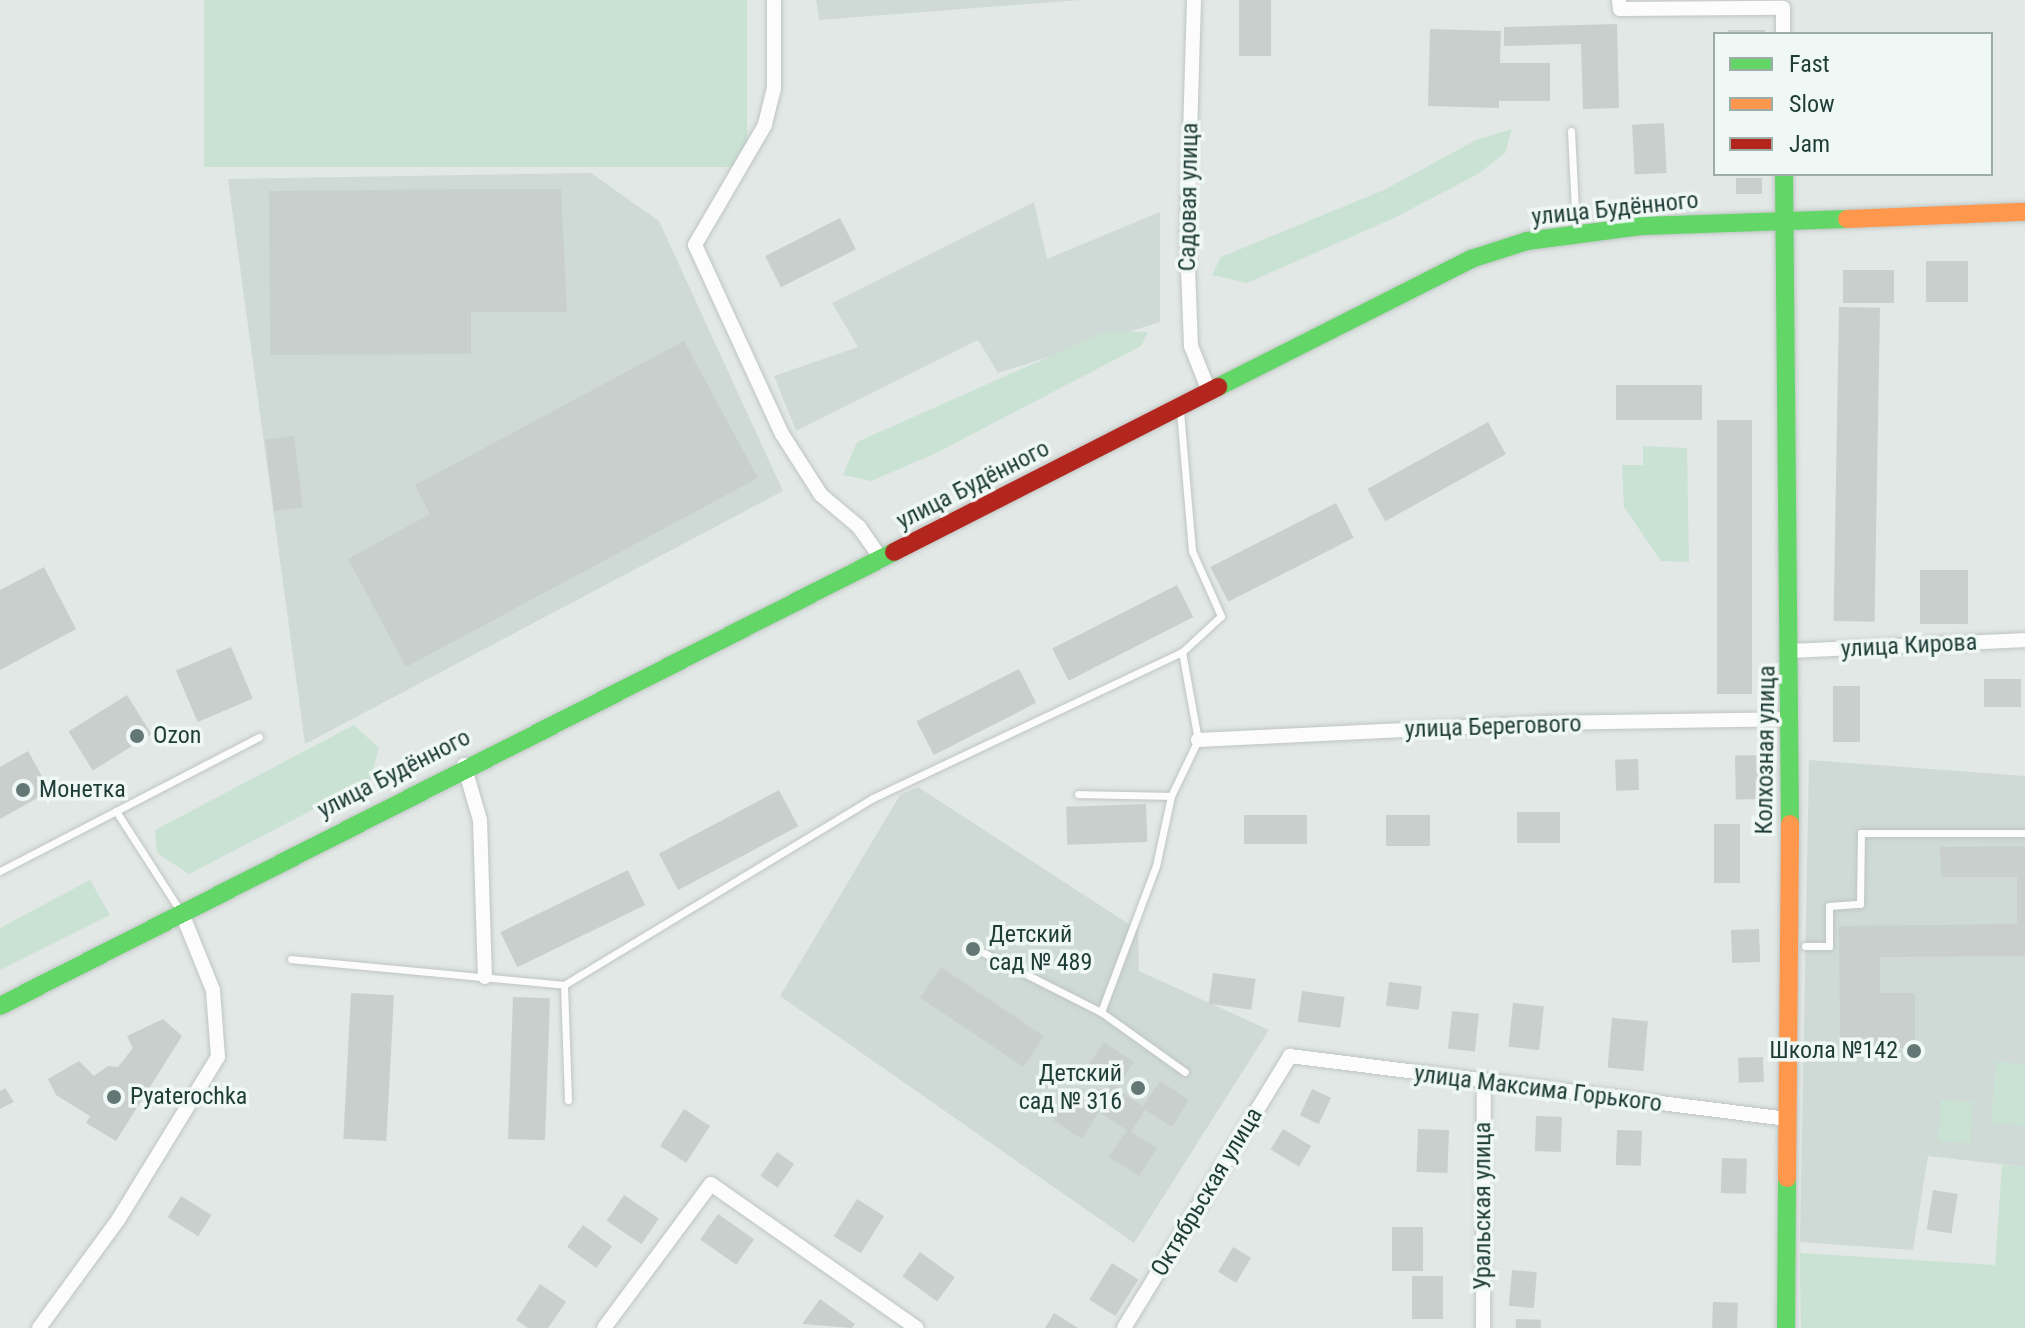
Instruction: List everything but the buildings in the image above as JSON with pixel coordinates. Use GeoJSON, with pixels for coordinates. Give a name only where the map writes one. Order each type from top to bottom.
{"type":"FeatureCollection","features":[{"type":"Feature","properties":{"kind":"main road","name":"Колхозная улица"},"geometry":{"type":"LineString","coordinates":[[1784,176],[1781,412],[1792,651],[1786,1328]]}},
{"type":"Feature","properties":{"kind":"main road","name":"улица Будённого"},"geometry":{"type":"LineString","coordinates":[[0,1006],[464,765],[881,559],[1471,259],[1576,232],[1784,220],[2025,212]]}},
{"type":"Feature","properties":{"kind":"street"},"geometry":{"type":"LineString","coordinates":[[774,0],[774,88],[765,125],[695,245],[782,434],[821,495],[859,527],[881,559]]}},
{"type":"Feature","properties":{"kind":"street","name":"Садовая улица"},"geometry":{"type":"LineString","coordinates":[[1194,0],[1188,287],[1191,346],[1209,391]]}},
{"type":"Feature","properties":{"kind":"street"},"geometry":{"type":"LineString","coordinates":[[1619,0],[1620,9],[1783,8],[1783,32]]}},
{"type":"Feature","properties":{"kind":"street","name":"улица Кирова"},"geometry":{"type":"LineString","coordinates":[[1792,651],[2025,640]]}},
{"type":"Feature","properties":{"kind":"street","name":"улица Берегового"},"geometry":{"type":"LineString","coordinates":[[1198,740],[1543,723],[1789,719]]}},
{"type":"Feature","properties":{"kind":"street"},"geometry":{"type":"LineString","coordinates":[[464,765],[480,820],[485,977]]}},
{"type":"Feature","properties":{"kind":"street"},"geometry":{"type":"LineString","coordinates":[[39,1328],[118,1220],[218,1057],[213,990],[181,911]]}},
{"type":"Feature","properties":{"kind":"street","name":"улица Максима Горького"},"geometry":{"type":"LineString","coordinates":[[1290,1056],[1484,1084],[1787,1119]]}},
{"type":"Feature","properties":{"kind":"street","name":"Октябрьская улица"},"geometry":{"type":"LineString","coordinates":[[1124,1328],[1290,1056]]}},
{"type":"Feature","properties":{"kind":"street","name":"Уральская улица"},"geometry":{"type":"LineString","coordinates":[[1483,1328],[1484,1084]]}},
{"type":"Feature","properties":{"kind":"street"},"geometry":{"type":"LineString","coordinates":[[604,1328],[711,1184],[917,1328]]}},
{"type":"Feature","properties":{"kind":"lane"},"geometry":{"type":"LineString","coordinates":[[1571,131],[1576,232]]}},
{"type":"Feature","properties":{"kind":"lane"},"geometry":{"type":"LineString","coordinates":[[291,959],[564,985],[873,798],[1182,652],[1221,616],[1192,551],[1179,407]]}},
{"type":"Feature","properties":{"kind":"lane"},"geometry":{"type":"LineString","coordinates":[[1101,1012],[1156,866],[1171,796],[1198,740],[1182,652]]}},
{"type":"Feature","properties":{"kind":"lane"},"geometry":{"type":"LineString","coordinates":[[0,871],[259,737]]}},
{"type":"Feature","properties":{"kind":"lane"},"geometry":{"type":"LineString","coordinates":[[1078,794],[1171,796]]}},
{"type":"Feature","properties":{"kind":"lane"},"geometry":{"type":"LineString","coordinates":[[116,811],[181,911]]}},
{"type":"Feature","properties":{"kind":"lane"},"geometry":{"type":"LineString","coordinates":[[1805,946],[1829,946],[1829,906],[1860,904],[1861,833],[2025,833]]}},
{"type":"Feature","properties":{"kind":"lane"},"geometry":{"type":"LineString","coordinates":[[984,953],[1101,1012],[1185,1072]]}},
{"type":"Feature","properties":{"kind":"lane"},"geometry":{"type":"LineString","coordinates":[[564,985],[568,1100]]}},
{"type":"Feature","properties":{"kind":"shaded area"},"geometry":{"type":"Polygon","coordinates":[[[816,0],[1081,0],[819,20],[816,0]]]}},
{"type":"Feature","properties":{"kind":"shaded area"},"geometry":{"type":"Polygon","coordinates":[[[591,173],[659,221],[783,491],[305,744],[228,179],[591,173]]]}},
{"type":"Feature","properties":{"kind":"shaded area"},"geometry":{"type":"Polygon","coordinates":[[[1034,202],[1047,259],[1160,212],[1160,322],[998,373],[978,340],[796,431],[774,376],[858,347],[832,303],[1034,202]]]}},
{"type":"Feature","properties":{"kind":"shaded area","name":"Школа №142"},"geometry":{"type":"Polygon","coordinates":[[[1809,760],[2025,776],[2025,1167],[1928,1156],[1913,1250],[1800,1242],[1809,760]]]}},
{"type":"Feature","properties":{"kind":"shaded area","name":"Детский сад № 489"},"geometry":{"type":"Polygon","coordinates":[[[918,787],[1138,930],[1139,971],[1269,1030],[1134,1243],[780,996],[900,795],[918,787]]]}},
{"type":"Feature","properties":{"kind":"green space"},"geometry":{"type":"Polygon","coordinates":[[[204,0],[747,0],[747,167],[204,167],[204,0]]]}},
{"type":"Feature","properties":{"kind":"green space"},"geometry":{"type":"Polygon","coordinates":[[[1512,129],[1505,153],[1478,174],[1396,217],[1247,283],[1212,275],[1221,257],[1384,190],[1476,140],[1512,129]]]}},
{"type":"Feature","properties":{"kind":"green space"},"geometry":{"type":"Polygon","coordinates":[[[1107,331],[1148,332],[1141,346],[934,454],[871,481],[843,475],[857,442],[1107,331]]]}},
{"type":"Feature","properties":{"kind":"green space"},"geometry":{"type":"Polygon","coordinates":[[[1643,446],[1687,448],[1689,562],[1661,561],[1624,507],[1622,465],[1643,465],[1643,446]]]}},
{"type":"Feature","properties":{"kind":"green space"},"geometry":{"type":"Polygon","coordinates":[[[354,725],[379,748],[370,780],[189,874],[157,853],[155,830],[354,725]]]}},
{"type":"Feature","properties":{"kind":"green space"},"geometry":{"type":"Polygon","coordinates":[[[90,880],[110,915],[0,970],[0,928],[90,880]]]}},
{"type":"Feature","properties":{"kind":"green space"},"geometry":{"type":"Polygon","coordinates":[[[1996,1062],[2025,1064],[2025,1126],[1991,1123],[1996,1062]]]}},
{"type":"Feature","properties":{"kind":"green space"},"geometry":{"type":"Polygon","coordinates":[[[1941,1100],[1973,1102],[1970,1143],[1938,1141],[1941,1100]]]}},
{"type":"Feature","properties":{"kind":"green space"},"geometry":{"type":"Polygon","coordinates":[[[2002,1165],[2025,1167],[2025,1328],[1801,1328],[1800,1253],[1995,1265],[2002,1165]]]}},
{"type":"Feature","properties":{"kind":"traffic: fast"},"geometry":{"type":"LineString","coordinates":[[1784,176],[1790,824]]}},
{"type":"Feature","properties":{"kind":"traffic: fast"},"geometry":{"type":"LineString","coordinates":[[1218,387],[1471,259],[1527,241],[1643,226],[1847,219]]}},
{"type":"Feature","properties":{"kind":"traffic: fast"},"geometry":{"type":"LineString","coordinates":[[0,1006],[894,552]]}},
{"type":"Feature","properties":{"kind":"traffic: fast"},"geometry":{"type":"LineString","coordinates":[[1786,1328],[1787,1178]]}},
{"type":"Feature","properties":{"kind":"traffic: slow"},"geometry":{"type":"LineString","coordinates":[[1847,219],[2025,212]]}},
{"type":"Feature","properties":{"kind":"traffic: slow"},"geometry":{"type":"LineString","coordinates":[[1787,1178],[1790,824]]}},
{"type":"Feature","properties":{"kind":"traffic: jam"},"geometry":{"type":"LineString","coordinates":[[894,552],[1218,387]]}},
{"type":"Feature","properties":{"kind":"place","name":"Ozon"},"geometry":{"type":"Point","coordinates":[137,736]}},
{"type":"Feature","properties":{"kind":"place","name":"Монетка"},"geometry":{"type":"Point","coordinates":[23,790]}},
{"type":"Feature","properties":{"kind":"place","name":"Детский сад № 489"},"geometry":{"type":"Point","coordinates":[973,949]}},
{"type":"Feature","properties":{"kind":"place","name":"Школа №142"},"geometry":{"type":"Point","coordinates":[1914,1051]}},
{"type":"Feature","properties":{"kind":"place","name":"Детский сад № 316"},"geometry":{"type":"Point","coordinates":[1138,1088]}},
{"type":"Feature","properties":{"kind":"place","name":"Pyaterochka"},"geometry":{"type":"Point","coordinates":[114,1097]}}]}
